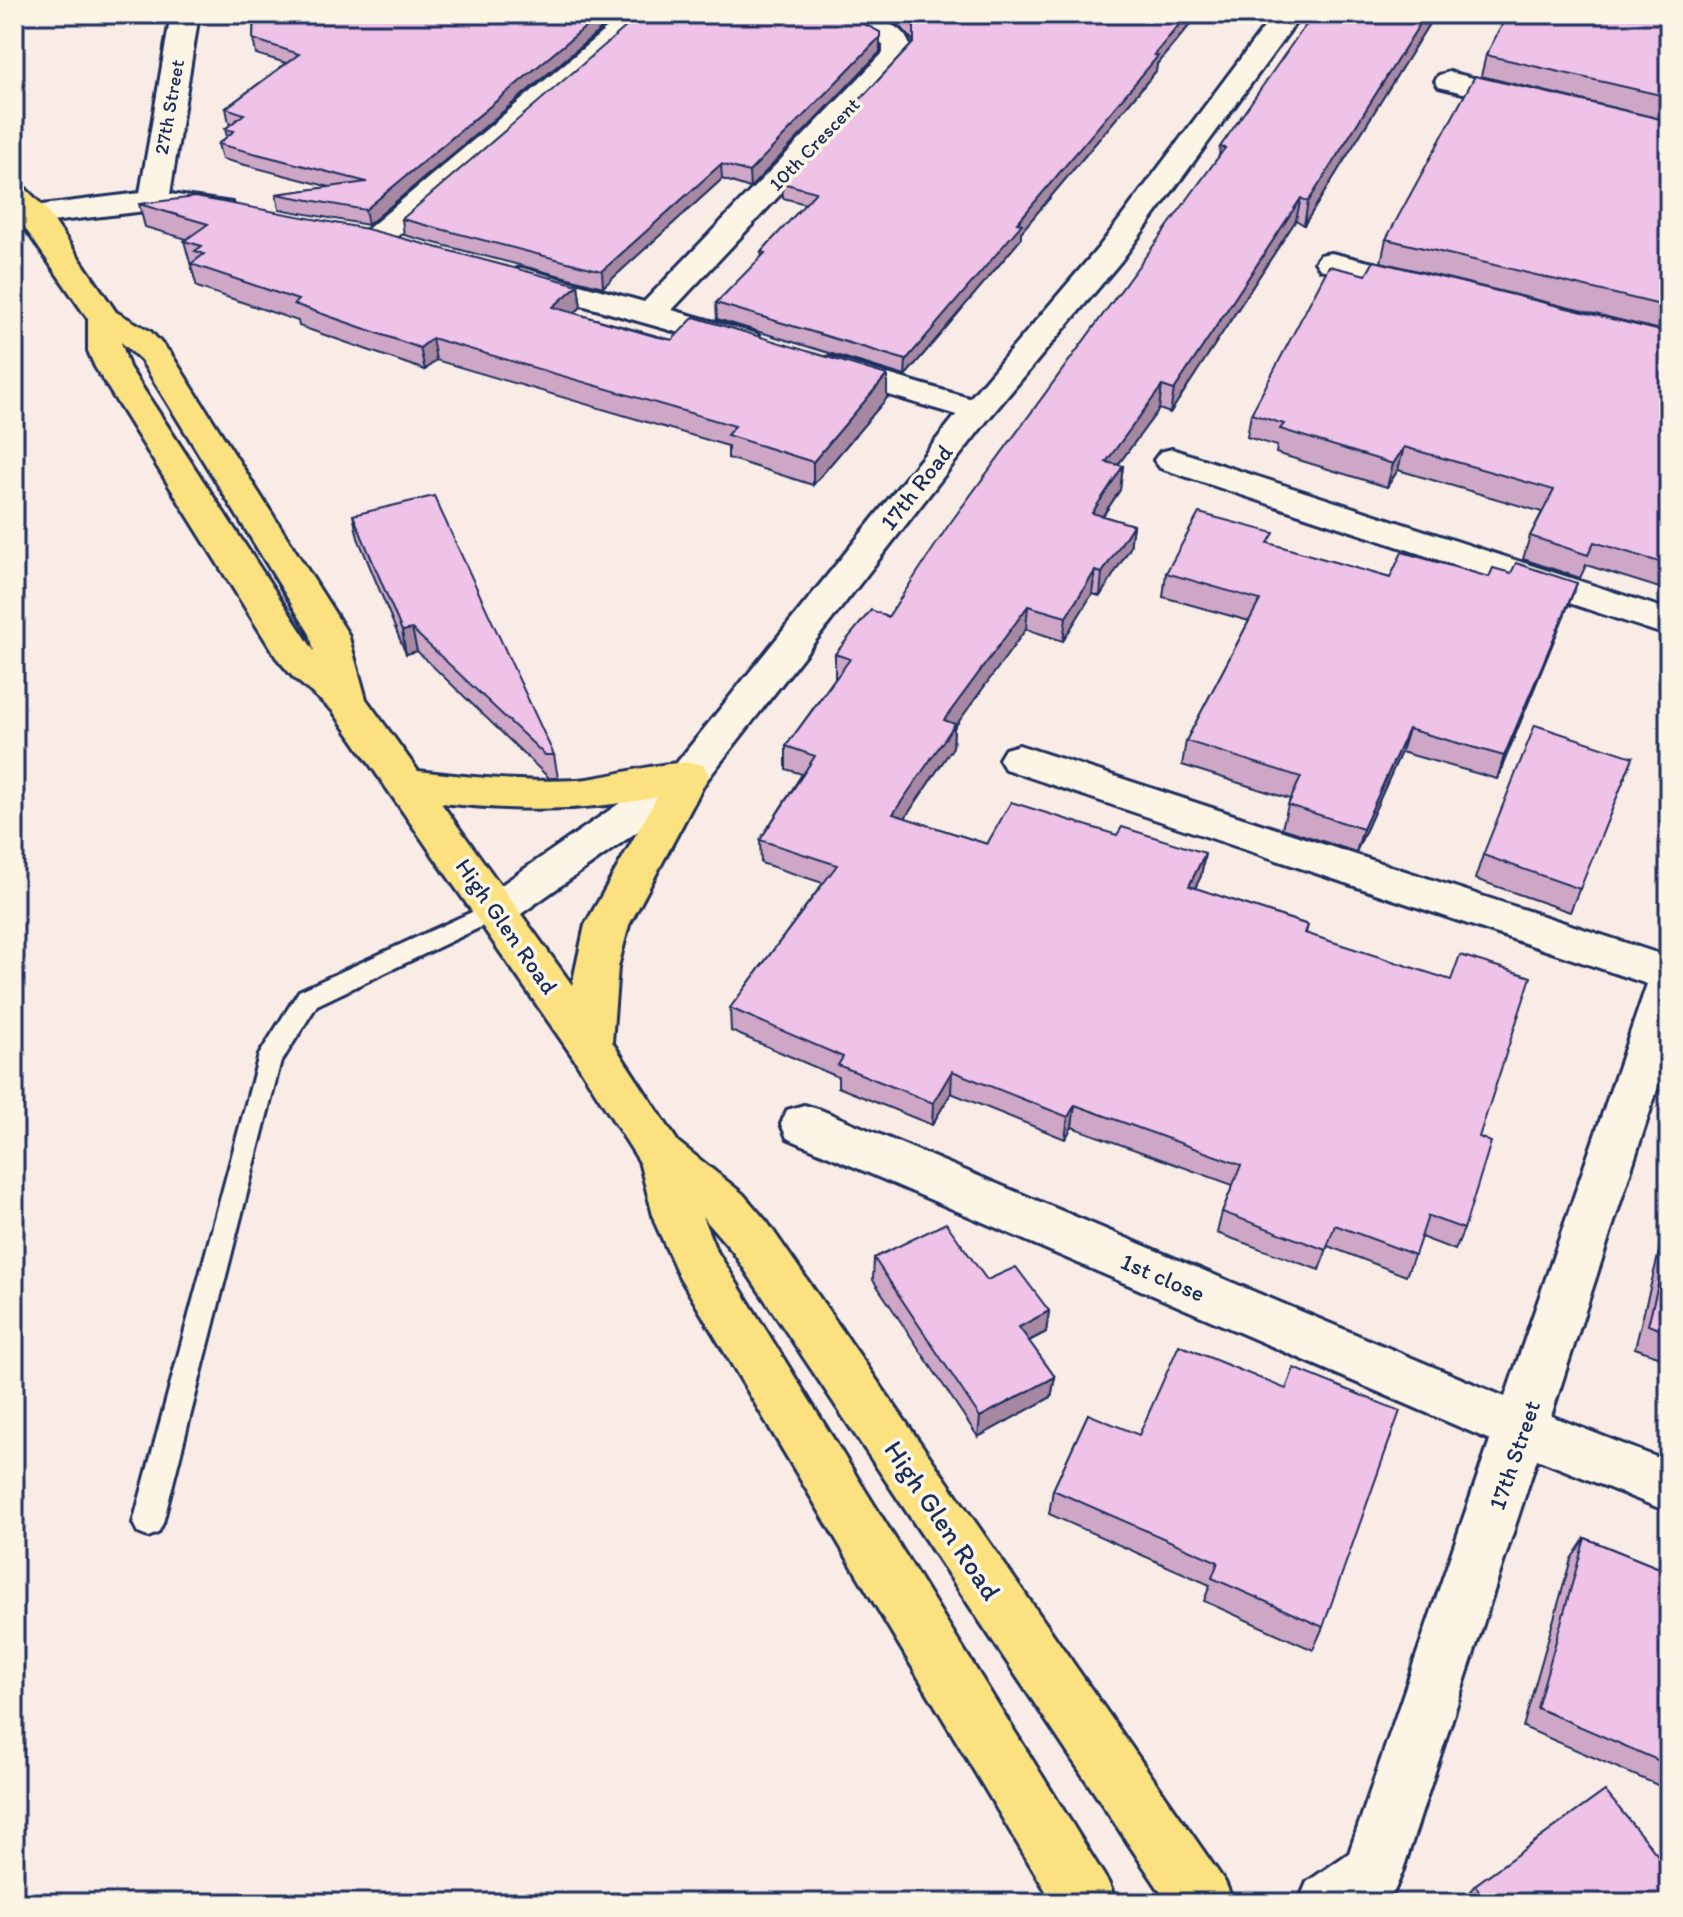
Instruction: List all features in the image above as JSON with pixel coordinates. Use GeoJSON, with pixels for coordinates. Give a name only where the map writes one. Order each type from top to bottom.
{"type":"FeatureCollection","features":[{"type":"Feature","properties":{"kind":"main road","name":"High Glen Road"},"geometry":{"type":"LineString","coordinates":[[24,205],[104,319],[105,351],[112,367],[298,658],[347,701],[408,784],[589,1044],[661,1156],[679,1223],[696,1261],[1087,1903]]}},
{"type":"Feature","properties":{"kind":"main road"},"geometry":{"type":"LineString","coordinates":[[408,784],[514,796],[555,795],[602,792],[689,775]]}},
{"type":"Feature","properties":{"kind":"main road"},"geometry":{"type":"LineString","coordinates":[[589,1044],[596,967],[607,925],[689,775]]}},
{"type":"Feature","properties":{"kind":"main road","name":"High Glen Road"},"geometry":{"type":"LineString","coordinates":[[661,1156],[726,1208],[750,1237],[1204,1903]]}},
{"type":"Feature","properties":{"kind":"street","name":"27th Street"},"geometry":{"type":"LineString","coordinates":[[154,201],[185,14]]}},
{"type":"Feature","properties":{"kind":"street"},"geometry":{"type":"LineString","coordinates":[[375,240],[640,14]]}},
{"type":"Feature","properties":{"kind":"street","name":"10th Crescent"},"geometry":{"type":"LineString","coordinates":[[652,313],[897,55],[897,42],[888,33],[804,14]]}},
{"type":"Feature","properties":{"kind":"street","name":"17th Road"},"geometry":{"type":"LineString","coordinates":[[496,910],[689,775],[977,411],[1110,254],[1288,14]]}},
{"type":"Feature","properties":{"kind":"street"},"geometry":{"type":"LineString","coordinates":[[1449,81],[1556,106]]}},
{"type":"Feature","properties":{"kind":"street"},"geometry":{"type":"LineString","coordinates":[[24,205],[154,201],[257,217]]}},
{"type":"Feature","properties":{"kind":"street"},"geometry":{"type":"LineString","coordinates":[[1331,262],[1454,292]]}},
{"type":"Feature","properties":{"kind":"street"},"geometry":{"type":"LineString","coordinates":[[498,272],[652,313],[977,411]]}},
{"type":"Feature","properties":{"kind":"street"},"geometry":{"type":"LineString","coordinates":[[1172,460],[1669,623]]}},
{"type":"Feature","properties":{"kind":"street"},"geometry":{"type":"LineString","coordinates":[[1019,759],[1669,974]]}},
{"type":"Feature","properties":{"kind":"street","name":"17th Street"},"geometry":{"type":"LineString","coordinates":[[1361,1893],[1522,1429],[1669,985]]}},
{"type":"Feature","properties":{"kind":"street","name":"1st close"},"geometry":{"type":"LineString","coordinates":[[804,1124],[1522,1429],[1669,1487]]}},
{"type":"Feature","properties":{"kind":"lane"},"geometry":{"type":"LineString","coordinates":[[148,1523],[268,1062],[308,998],[496,910]]}},
{"type":"Feature","properties":{"kind":"building"},"geometry":{"type":"Polygon","coordinates":[[[254,14],[601,14],[365,210],[276,194],[367,182],[218,144],[234,131],[225,129],[244,114],[226,108],[299,54],[253,39],[254,14]]]}},
{"type":"Feature","properties":{"kind":"building"},"geometry":{"type":"Polygon","coordinates":[[[641,14],[825,14],[855,19],[880,32],[880,37],[749,172],[721,164],[602,271],[402,219],[641,14]]]}},
{"type":"Feature","properties":{"kind":"building"},"geometry":{"type":"Polygon","coordinates":[[[903,14],[1188,14],[1154,55],[1158,56],[1017,223],[1022,224],[906,360],[716,303],[765,253],[761,252],[816,192],[782,183],[914,42],[914,27],[903,14]]]}},
{"type":"Feature","properties":{"kind":"building"},"geometry":{"type":"Polygon","coordinates":[[[1315,14],[1426,14],[1308,202],[1301,198],[1174,390],[1162,386],[1106,462],[1123,466],[1092,513],[1133,525],[1102,573],[1095,571],[1066,617],[1028,606],[944,720],[955,724],[893,814],[987,844],[1011,802],[1117,835],[1122,827],[1205,853],[1189,886],[1308,925],[1305,933],[1451,980],[1460,955],[1531,977],[1479,1137],[1491,1142],[1464,1229],[1428,1216],[1415,1255],[1335,1225],[1326,1250],[1222,1212],[1241,1165],[1075,1105],[1068,1117],[952,1071],[933,1103],[838,1065],[843,1057],[730,1008],[837,865],[760,840],[815,756],[786,746],[850,659],[835,654],[871,610],[888,617],[948,526],[1225,148],[1220,147],[1315,14]]]}},
{"type":"Feature","properties":{"kind":"building"},"geometry":{"type":"Polygon","coordinates":[[[1508,14],[1669,14],[1669,97],[1486,55],[1508,14]]]}},
{"type":"Feature","properties":{"kind":"building"},"geometry":{"type":"Polygon","coordinates":[[[1475,76],[1669,121],[1669,307],[1386,239],[1475,76]]]}},
{"type":"Feature","properties":{"kind":"building"},"geometry":{"type":"Polygon","coordinates":[[[195,197],[367,229],[578,285],[553,307],[654,336],[672,340],[694,317],[887,375],[813,462],[727,435],[735,426],[432,338],[420,348],[294,304],[298,300],[191,264],[204,254],[195,251],[202,246],[184,241],[208,224],[139,204],[195,197]]]}},
{"type":"Feature","properties":{"kind":"building"},"geometry":{"type":"Polygon","coordinates":[[[1374,261],[1669,333],[1669,565],[1594,542],[1588,555],[1530,536],[1554,490],[1404,447],[1393,464],[1280,429],[1284,424],[1251,414],[1329,266],[1366,275],[1374,261]]]}},
{"type":"Feature","properties":{"kind":"building"},"geometry":{"type":"Polygon","coordinates":[[[434,496],[554,755],[545,755],[412,629],[402,631],[353,515],[434,496]]]}},
{"type":"Feature","properties":{"kind":"building"},"geometry":{"type":"Polygon","coordinates":[[[1199,513],[1274,533],[1268,543],[1390,578],[1402,552],[1489,577],[1493,568],[1511,573],[1516,563],[1577,583],[1504,756],[1408,729],[1363,829],[1288,805],[1301,777],[1186,741],[1260,600],[1166,573],[1199,513]]]}},
{"type":"Feature","properties":{"kind":"building"},"geometry":{"type":"Polygon","coordinates":[[[1535,725],[1633,757],[1580,889],[1483,855],[1535,725]]]}},
{"type":"Feature","properties":{"kind":"building"},"geometry":{"type":"Polygon","coordinates":[[[946,1223],[987,1280],[1016,1267],[1049,1311],[1019,1327],[1055,1377],[980,1417],[874,1258],[946,1223]]]}},
{"type":"Feature","properties":{"kind":"building"},"geometry":{"type":"Polygon","coordinates":[[[1669,1241],[1669,1333],[1648,1325],[1669,1241]]]}},
{"type":"Feature","properties":{"kind":"building"},"geometry":{"type":"Polygon","coordinates":[[[1179,1345],[1286,1389],[1294,1368],[1400,1411],[1323,1627],[1212,1578],[1218,1562],[1053,1490],[1088,1414],[1139,1435],[1179,1345]]]}},
{"type":"Feature","properties":{"kind":"building"},"geometry":{"type":"Polygon","coordinates":[[[1585,1538],[1669,1572],[1669,1765],[1537,1708],[1585,1538]]]}},
{"type":"Feature","properties":{"kind":"building"},"geometry":{"type":"Polygon","coordinates":[[[1605,1791],[1669,1869],[1669,1903],[1637,1903],[1639,1895],[1628,1903],[1488,1903],[1475,1885],[1605,1791]]]}}]}
